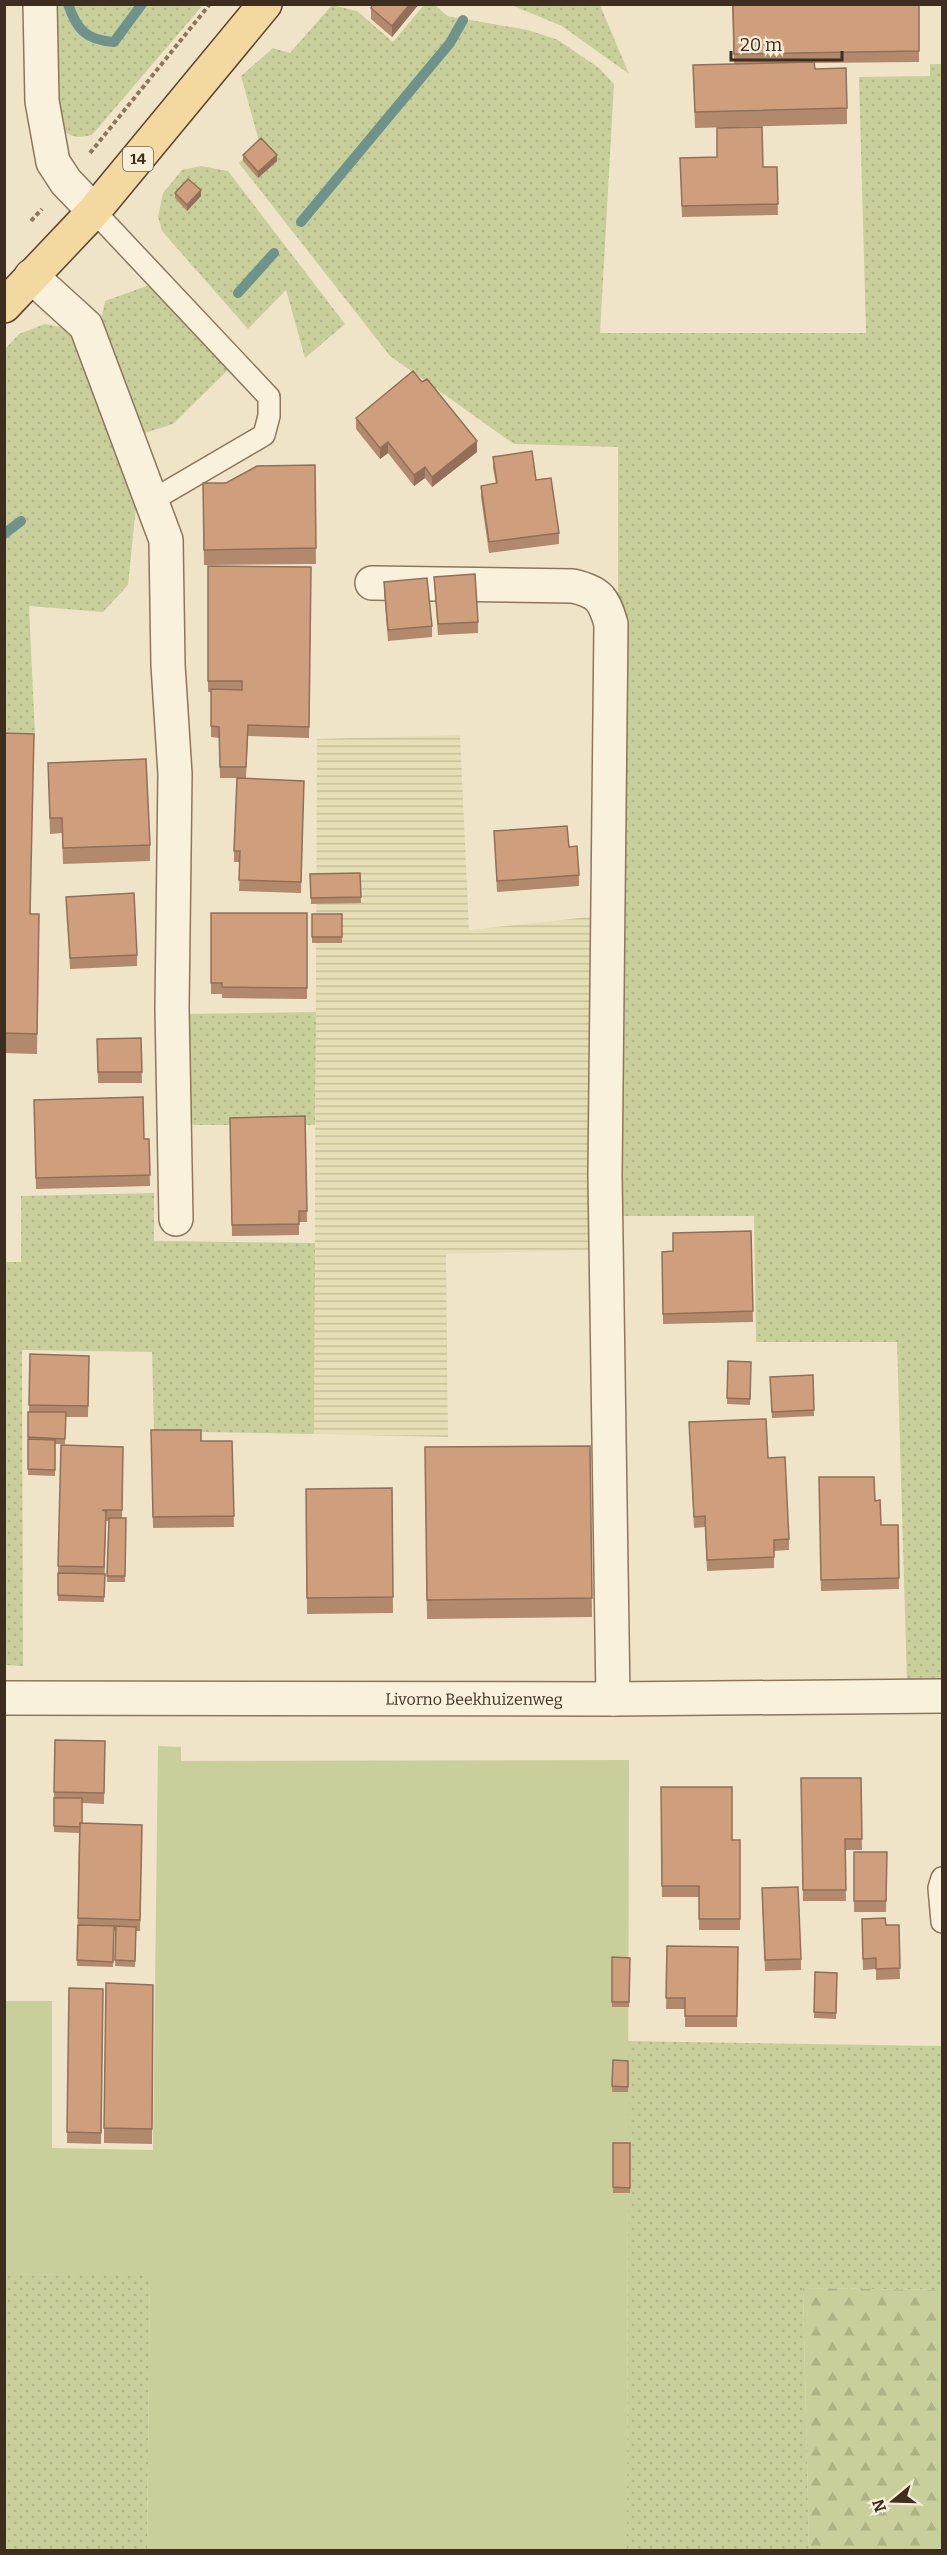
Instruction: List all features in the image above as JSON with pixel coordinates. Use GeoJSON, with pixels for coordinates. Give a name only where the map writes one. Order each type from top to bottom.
{"type":"FeatureCollection","features":[{"type":"Feature","properties":{"kind":"main road","name":"14"},"geometry":{"type":"LineString","coordinates":[[4,306],[94,211],[264,4]]}},
{"type":"Feature","properties":{"kind":"street"},"geometry":{"type":"LineString","coordinates":[[40,4],[42,101],[53,162],[66,182],[94,211]]}},
{"type":"Feature","properties":{"kind":"street"},"geometry":{"type":"LineString","coordinates":[[31,276],[86,326],[166,540],[168,665],[175,774],[172,1008],[176,1219]]}},
{"type":"Feature","properties":{"kind":"street"},"geometry":{"type":"LineString","coordinates":[[372,582],[573,586],[590,590],[605,603],[611,624],[605,1175],[613,1699]]}},
{"type":"Feature","properties":{"kind":"street","name":"Livorno Beekhuizenweg"},"geometry":{"type":"LineString","coordinates":[[4,1698],[613,1699],[942,1696]]}},
{"type":"Feature","properties":{"kind":"lane"},"geometry":{"type":"LineString","coordinates":[[94,211],[269,396],[269,416],[264,435],[151,501]]}},
{"type":"Feature","properties":{"kind":"lane"},"geometry":{"type":"LineString","coordinates":[[942,1878],[939,1888],[942,1922]]}},
{"type":"Feature","properties":{"kind":"path"},"geometry":{"type":"LineString","coordinates":[[28,225],[66,182],[210,4]]}},
{"type":"Feature","properties":{"kind":"shaded area"},"geometry":{"type":"Polygon","coordinates":[[[460,735],[469,930],[597,916],[594,1250],[446,1254],[448,1437],[314,1434],[317,739],[460,735]]]}},
{"type":"Feature","properties":{"kind":"green space"},"geometry":{"type":"Polygon","coordinates":[[[55,5],[203,5],[92,135],[78,137],[64,130],[58,115],[54,49],[55,5]]]}},
{"type":"Feature","properties":{"kind":"green space"},"geometry":{"type":"Polygon","coordinates":[[[332,5],[357,11],[393,42],[424,5],[435,5],[447,16],[528,30],[558,40],[599,68],[614,84],[600,333],[866,333],[859,77],[930,76],[930,64],[942,64],[942,1682],[907,1682],[897,1342],[756,1342],[754,1216],[612,1216],[618,447],[514,444],[390,356],[239,163],[259,141],[241,76],[273,48],[290,53],[332,5]]]}},
{"type":"Feature","properties":{"kind":"green space"},"geometry":{"type":"Polygon","coordinates":[[[511,5],[600,5],[629,74],[562,26],[511,5]]]}},
{"type":"Feature","properties":{"kind":"green space"},"geometry":{"type":"Polygon","coordinates":[[[201,166],[228,171],[345,324],[305,358],[286,290],[248,329],[162,231],[158,217],[163,193],[182,170],[201,166]]]}},
{"type":"Feature","properties":{"kind":"green space"},"geometry":{"type":"Polygon","coordinates":[[[155,283],[236,362],[173,424],[142,434],[99,329],[105,301],[155,283]]]}},
{"type":"Feature","properties":{"kind":"green space"},"geometry":{"type":"Polygon","coordinates":[[[45,324],[61,327],[75,336],[137,496],[128,585],[103,612],[29,606],[35,735],[5,732],[4,350],[19,334],[45,324]]]}},
{"type":"Feature","properties":{"kind":"green space"},"geometry":{"type":"Polygon","coordinates":[[[316,1012],[315,1125],[194,1125],[185,1121],[179,1014],[316,1012]]]}},
{"type":"Feature","properties":{"kind":"green space"},"geometry":{"type":"Polygon","coordinates":[[[154,1193],[154,1241],[315,1243],[314,1434],[154,1431],[152,1352],[22,1350],[23,1666],[5,1665],[4,1262],[21,1262],[21,1196],[154,1193]]]}},
{"type":"Feature","properties":{"kind":"green space"},"geometry":{"type":"Polygon","coordinates":[[[158,1746],[181,1747],[181,1761],[629,1760],[627,2550],[147,2550],[150,2276],[5,2274],[4,2001],[52,2001],[52,2148],[153,2150],[158,1746]]]}},
{"type":"Feature","properties":{"kind":"green space"},"geometry":{"type":"Polygon","coordinates":[[[628,2041],[942,2046],[942,2290],[803,2288],[809,2550],[627,2550],[628,2041]]]}},
{"type":"Feature","properties":{"kind":"green space"},"geometry":{"type":"Polygon","coordinates":[[[4,2274],[150,2275],[147,2550],[5,2550],[4,2274]]]}},
{"type":"Feature","properties":{"kind":"green space"},"geometry":{"type":"Polygon","coordinates":[[[803,2288],[942,2290],[942,2550],[809,2550],[803,2288]]]}},
{"type":"Feature","properties":{"kind":"building"},"geometry":{"type":"Polygon","coordinates":[[[373,4],[410,4],[392,26],[371,8],[373,4]]]}},
{"type":"Feature","properties":{"kind":"building"},"geometry":{"type":"Polygon","coordinates":[[[733,4],[919,4],[919,51],[734,54],[733,4]]]}},
{"type":"Feature","properties":{"kind":"building"},"geometry":{"type":"Polygon","coordinates":[[[814,62],[815,69],[846,68],[847,108],[695,112],[693,65],[814,62]]]}},
{"type":"Feature","properties":{"kind":"building"},"geometry":{"type":"Polygon","coordinates":[[[762,127],[763,167],[777,167],[778,204],[682,206],[680,158],[717,157],[717,128],[762,127]]]}},
{"type":"Feature","properties":{"kind":"building"},"geometry":{"type":"Polygon","coordinates":[[[261,138],[277,155],[258,172],[243,155],[261,138]]]}},
{"type":"Feature","properties":{"kind":"building"},"geometry":{"type":"Polygon","coordinates":[[[188,179],[201,190],[187,205],[175,193],[188,179]]]}},
{"type":"Feature","properties":{"kind":"building"},"geometry":{"type":"Polygon","coordinates":[[[413,371],[422,382],[427,379],[477,441],[432,477],[425,467],[414,475],[388,442],[380,448],[356,418],[413,371]]]}},
{"type":"Feature","properties":{"kind":"building"},"geometry":{"type":"Polygon","coordinates":[[[532,451],[536,480],[551,478],[559,533],[489,542],[481,486],[497,483],[493,457],[532,451]]]}},
{"type":"Feature","properties":{"kind":"building"},"geometry":{"type":"Polygon","coordinates":[[[315,465],[316,548],[204,550],[203,483],[226,483],[257,466],[315,465]]]}},
{"type":"Feature","properties":{"kind":"building"},"geometry":{"type":"Polygon","coordinates":[[[208,566],[311,567],[309,727],[248,725],[246,767],[220,767],[219,727],[211,726],[211,689],[242,690],[242,681],[208,681],[208,566]]]}},
{"type":"Feature","properties":{"kind":"building"},"geometry":{"type":"Polygon","coordinates":[[[475,574],[478,622],[438,624],[434,577],[475,574]]]}},
{"type":"Feature","properties":{"kind":"building"},"geometry":{"type":"Polygon","coordinates":[[[427,578],[432,626],[388,630],[384,582],[427,578]]]}},
{"type":"Feature","properties":{"kind":"building"},"geometry":{"type":"Polygon","coordinates":[[[4,733],[34,734],[30,914],[39,914],[37,1034],[4,1033],[4,733]]]}},
{"type":"Feature","properties":{"kind":"building"},"geometry":{"type":"Polygon","coordinates":[[[146,759],[150,845],[63,848],[62,818],[50,818],[48,763],[146,759]]]}},
{"type":"Feature","properties":{"kind":"building"},"geometry":{"type":"Polygon","coordinates":[[[237,778],[304,781],[301,882],[239,880],[240,851],[234,851],[237,778]]]}},
{"type":"Feature","properties":{"kind":"building"},"geometry":{"type":"Polygon","coordinates":[[[567,826],[569,847],[577,846],[579,875],[497,881],[494,831],[567,826]]]}},
{"type":"Feature","properties":{"kind":"building"},"geometry":{"type":"Polygon","coordinates":[[[360,873],[361,897],[311,898],[310,874],[360,873]]]}},
{"type":"Feature","properties":{"kind":"building"},"geometry":{"type":"Polygon","coordinates":[[[134,893],[137,955],[70,958],[66,897],[134,893]]]}},
{"type":"Feature","properties":{"kind":"building"},"geometry":{"type":"Polygon","coordinates":[[[211,913],[307,913],[307,988],[222,987],[222,983],[211,983],[211,913]]]}},
{"type":"Feature","properties":{"kind":"building"},"geometry":{"type":"Polygon","coordinates":[[[312,914],[342,914],[342,937],[312,937],[312,914]]]}},
{"type":"Feature","properties":{"kind":"building"},"geometry":{"type":"Polygon","coordinates":[[[141,1038],[142,1072],[98,1072],[97,1039],[141,1038]]]}},
{"type":"Feature","properties":{"kind":"building"},"geometry":{"type":"Polygon","coordinates":[[[143,1097],[144,1139],[149,1139],[150,1175],[36,1178],[34,1100],[143,1097]]]}},
{"type":"Feature","properties":{"kind":"building"},"geometry":{"type":"Polygon","coordinates":[[[305,1116],[307,1211],[299,1211],[299,1224],[232,1225],[230,1118],[305,1116]]]}},
{"type":"Feature","properties":{"kind":"building"},"geometry":{"type":"Polygon","coordinates":[[[751,1231],[753,1311],[663,1314],[662,1252],[673,1251],[673,1233],[751,1231]]]}},
{"type":"Feature","properties":{"kind":"building"},"geometry":{"type":"Polygon","coordinates":[[[30,1354],[89,1356],[88,1406],[29,1405],[30,1354]]]}},
{"type":"Feature","properties":{"kind":"building"},"geometry":{"type":"Polygon","coordinates":[[[728,1361],[751,1362],[750,1399],[727,1398],[728,1361]]]}},
{"type":"Feature","properties":{"kind":"building"},"geometry":{"type":"Polygon","coordinates":[[[813,1375],[814,1410],[772,1412],[770,1377],[813,1375]]]}},
{"type":"Feature","properties":{"kind":"building"},"geometry":{"type":"Polygon","coordinates":[[[28,1412],[66,1412],[65,1439],[28,1437],[28,1412]]]}},
{"type":"Feature","properties":{"kind":"building"},"geometry":{"type":"Polygon","coordinates":[[[766,1419],[768,1458],[785,1457],[789,1539],[774,1540],[774,1557],[707,1560],[705,1516],[694,1517],[689,1422],[766,1419]]]}},
{"type":"Feature","properties":{"kind":"building"},"geometry":{"type":"Polygon","coordinates":[[[151,1430],[201,1430],[201,1441],[232,1441],[234,1516],[153,1517],[151,1430]]]}},
{"type":"Feature","properties":{"kind":"building"},"geometry":{"type":"Polygon","coordinates":[[[28,1439],[55,1440],[55,1470],[28,1469],[28,1439]]]}},
{"type":"Feature","properties":{"kind":"building"},"geometry":{"type":"Polygon","coordinates":[[[61,1445],[123,1447],[122,1510],[102,1510],[106,1511],[104,1567],[58,1566],[61,1445]]]}},
{"type":"Feature","properties":{"kind":"building"},"geometry":{"type":"Polygon","coordinates":[[[590,1446],[592,1598],[427,1600],[425,1447],[590,1446]]]}},
{"type":"Feature","properties":{"kind":"building"},"geometry":{"type":"Polygon","coordinates":[[[819,1477],[874,1477],[875,1501],[880,1500],[881,1525],[898,1525],[899,1578],[821,1580],[819,1477]]]}},
{"type":"Feature","properties":{"kind":"building"},"geometry":{"type":"Polygon","coordinates":[[[392,1488],[393,1597],[307,1598],[306,1489],[392,1488]]]}},
{"type":"Feature","properties":{"kind":"building"},"geometry":{"type":"Polygon","coordinates":[[[109,1518],[126,1518],[125,1576],[107,1576],[109,1518]]]}},
{"type":"Feature","properties":{"kind":"building"},"geometry":{"type":"Polygon","coordinates":[[[58,1573],[105,1574],[104,1597],[58,1595],[58,1573]]]}},
{"type":"Feature","properties":{"kind":"building"},"geometry":{"type":"Polygon","coordinates":[[[55,1740],[105,1741],[104,1793],[54,1792],[55,1740]]]}},
{"type":"Feature","properties":{"kind":"building"},"geometry":{"type":"Polygon","coordinates":[[[801,1778],[861,1778],[862,1839],[845,1839],[846,1890],[803,1890],[801,1778]]]}},
{"type":"Feature","properties":{"kind":"building"},"geometry":{"type":"Polygon","coordinates":[[[661,1787],[732,1787],[732,1840],[740,1840],[740,1919],[699,1919],[699,1886],[662,1886],[661,1787]]]}},
{"type":"Feature","properties":{"kind":"building"},"geometry":{"type":"Polygon","coordinates":[[[54,1798],[82,1798],[80,1827],[54,1826],[54,1798]]]}},
{"type":"Feature","properties":{"kind":"building"},"geometry":{"type":"Polygon","coordinates":[[[80,1823],[142,1825],[140,1920],[78,1918],[80,1823]]]}},
{"type":"Feature","properties":{"kind":"building"},"geometry":{"type":"Polygon","coordinates":[[[854,1852],[887,1852],[886,1901],[854,1901],[854,1852]]]}},
{"type":"Feature","properties":{"kind":"building"},"geometry":{"type":"Polygon","coordinates":[[[798,1887],[801,1959],[765,1960],[762,1888],[798,1887]]]}},
{"type":"Feature","properties":{"kind":"building"},"geometry":{"type":"Polygon","coordinates":[[[885,1918],[886,1925],[899,1925],[900,1968],[876,1969],[876,1958],[863,1959],[862,1919],[885,1918]]]}},
{"type":"Feature","properties":{"kind":"building"},"geometry":{"type":"Polygon","coordinates":[[[78,1925],[114,1926],[113,1962],[77,1960],[78,1925]]]}},
{"type":"Feature","properties":{"kind":"building"},"geometry":{"type":"Polygon","coordinates":[[[116,1926],[136,1927],[135,1961],[115,1960],[116,1926]]]}},
{"type":"Feature","properties":{"kind":"building"},"geometry":{"type":"Polygon","coordinates":[[[667,1946],[738,1947],[737,2016],[685,2016],[685,1998],[666,1998],[667,1946]]]}},
{"type":"Feature","properties":{"kind":"building"},"geometry":{"type":"Polygon","coordinates":[[[612,1957],[630,1958],[629,2002],[612,2002],[612,1957]]]}},
{"type":"Feature","properties":{"kind":"building"},"geometry":{"type":"Polygon","coordinates":[[[815,1972],[837,1973],[836,2013],[814,2012],[815,1972]]]}},
{"type":"Feature","properties":{"kind":"building"},"geometry":{"type":"Polygon","coordinates":[[[106,1983],[153,1985],[152,2129],[104,2128],[106,1983]]]}},
{"type":"Feature","properties":{"kind":"building"},"geometry":{"type":"Polygon","coordinates":[[[69,1988],[103,1989],[101,2133],[67,2132],[69,1988]]]}},
{"type":"Feature","properties":{"kind":"building"},"geometry":{"type":"Polygon","coordinates":[[[613,2060],[628,2061],[628,2087],[612,2086],[613,2060]]]}},
{"type":"Feature","properties":{"kind":"building"},"geometry":{"type":"Polygon","coordinates":[[[613,2143],[630,2143],[630,2188],[613,2187],[613,2143]]]}},
{"type":"Feature","properties":{"kind":"waterway"},"geometry":{"type":"LineString","coordinates":[[68,4],[75,21],[84,32],[96,39],[114,42],[142,4]]}},
{"type":"Feature","properties":{"kind":"waterway"},"geometry":{"type":"LineString","coordinates":[[301,222],[450,43],[463,20]]}},
{"type":"Feature","properties":{"kind":"waterway"},"geometry":{"type":"LineString","coordinates":[[238,293],[274,253]]}},
{"type":"Feature","properties":{"kind":"waterway"},"geometry":{"type":"LineString","coordinates":[[4,534],[21,521]]}}]}
